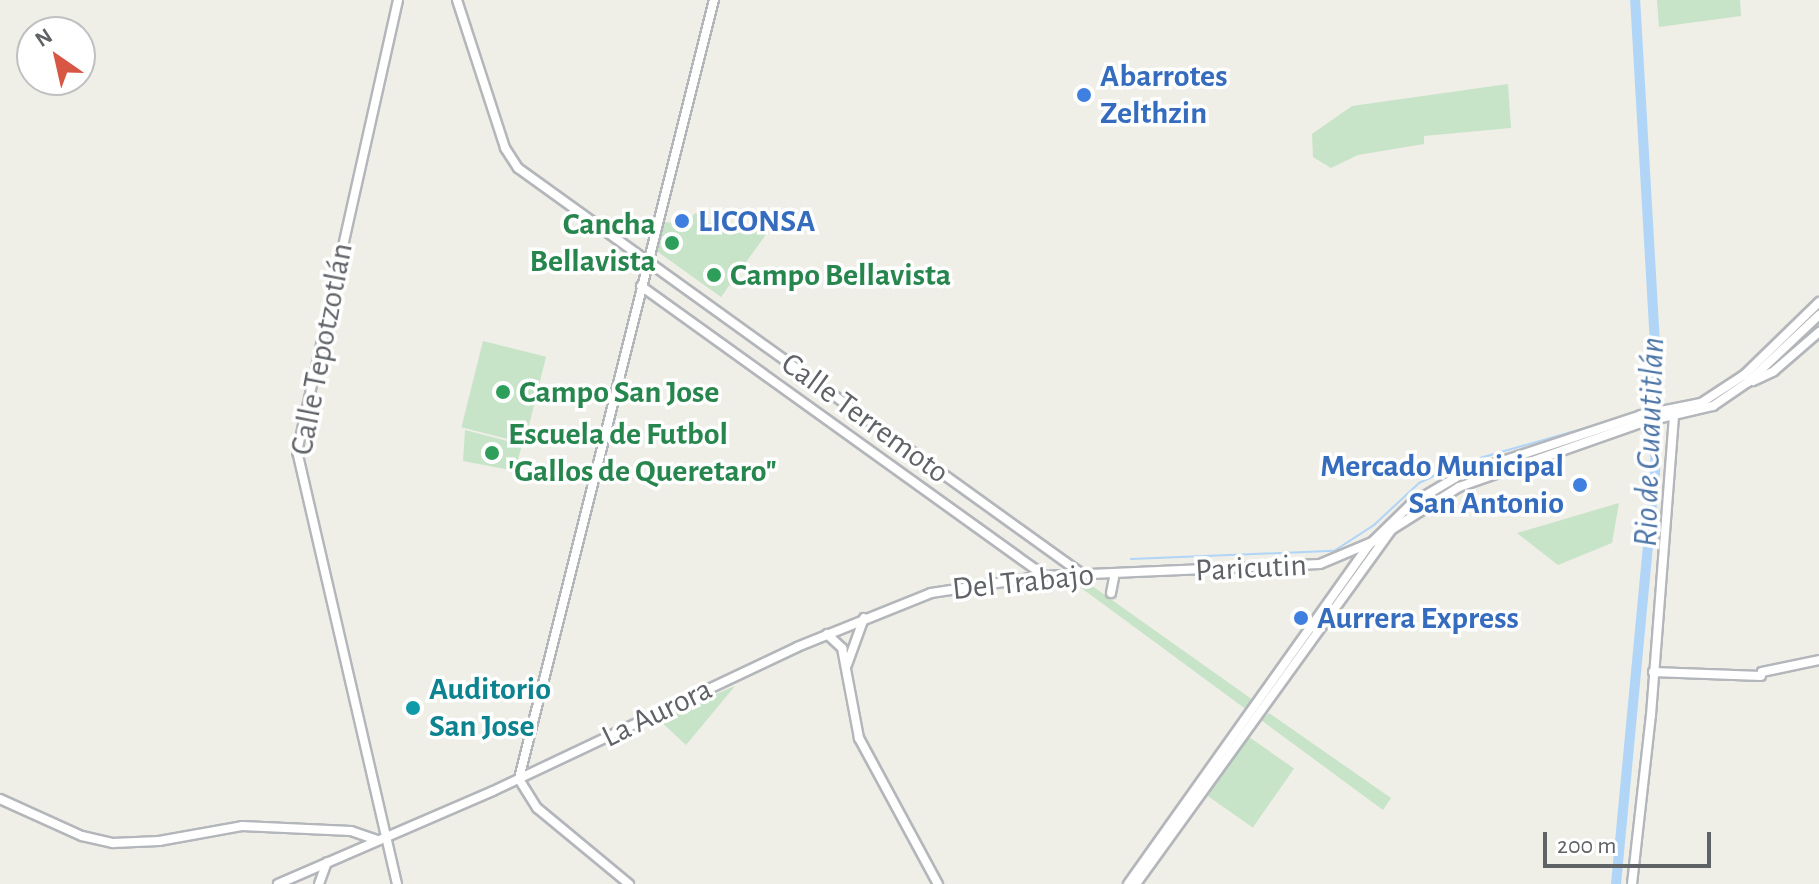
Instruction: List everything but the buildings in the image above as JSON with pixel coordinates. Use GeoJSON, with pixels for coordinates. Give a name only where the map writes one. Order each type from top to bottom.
{"type":"FeatureCollection","features":[{"type":"Feature","properties":{"kind":"street","name":"Calle Tepotzotlán"},"geometry":{"type":"LineString","coordinates":[[397,884],[381,839],[297,452],[398,0]]}},
{"type":"Feature","properties":{"kind":"street","name":"Calle Terremoto"},"geometry":{"type":"LineString","coordinates":[[457,0],[505,148],[518,168],[1082,574]]}},
{"type":"Feature","properties":{"kind":"street"},"geometry":{"type":"LineString","coordinates":[[629,884],[537,808],[519,779],[714,0]]}},
{"type":"Feature","properties":{"kind":"street","name":"Calle Terremoto"},"geometry":{"type":"LineString","coordinates":[[641,286],[1044,576]]}},
{"type":"Feature","properties":{"kind":"street"},"geometry":{"type":"LineString","coordinates":[[1655,417],[1674,418],[1713,406],[1748,382],[1813,316],[1819,302]]}},
{"type":"Feature","properties":{"kind":"street"},"geometry":{"type":"LineString","coordinates":[[1748,382],[1774,371],[1819,331],[1813,316]]}},
{"type":"Feature","properties":{"kind":"street"},"geometry":{"type":"LineString","coordinates":[[1128,884],[1378,538],[1411,504],[1460,475],[1701,403],[1726,389],[1813,316]]}},
{"type":"Feature","properties":{"kind":"street"},"geometry":{"type":"LineString","coordinates":[[1632,884],[1674,418]]}},
{"type":"Feature","properties":{"kind":"street"},"geometry":{"type":"LineString","coordinates":[[1136,884],[1378,538]]}},
{"type":"Feature","properties":{"kind":"street","name":"Paricutin"},"geometry":{"type":"LineString","coordinates":[[1115,573],[1320,564],[1378,538]]}},
{"type":"Feature","properties":{"kind":"street"},"geometry":{"type":"LineString","coordinates":[[1111,593],[1115,573]]}},
{"type":"Feature","properties":{"kind":"street","name":"Del Trabajo"},"geometry":{"type":"LineString","coordinates":[[931,593],[1044,576],[1115,573]]}},
{"type":"Feature","properties":{"kind":"street","name":"La Aurora"},"geometry":{"type":"LineString","coordinates":[[278,884],[519,779],[827,634],[931,593]]}},
{"type":"Feature","properties":{"kind":"street"},"geometry":{"type":"LineString","coordinates":[[847,666],[864,618]]}},
{"type":"Feature","properties":{"kind":"street"},"geometry":{"type":"LineString","coordinates":[[827,634],[838,642],[847,666],[859,738],[938,884]]}},
{"type":"Feature","properties":{"kind":"street"},"geometry":{"type":"LineString","coordinates":[[1653,672],[1762,674],[1819,660]]}},
{"type":"Feature","properties":{"kind":"street"},"geometry":{"type":"LineString","coordinates":[[0,799],[86,837],[113,843],[159,841],[242,826],[351,831],[381,839]]}},
{"type":"Feature","properties":{"kind":"street"},"geometry":{"type":"LineString","coordinates":[[319,884],[327,862]]}},
{"type":"Feature","properties":{"kind":"green space"},"geometry":{"type":"Polygon","coordinates":[[[1657,0],[1740,0],[1741,16],[1659,27],[1657,0]]]}},
{"type":"Feature","properties":{"kind":"green space"},"geometry":{"type":"Polygon","coordinates":[[[1508,84],[1511,128],[1424,136],[1424,144],[1358,155],[1331,168],[1313,157],[1312,134],[1352,106],[1508,84]]]}},
{"type":"Feature","properties":{"kind":"green space"},"geometry":{"type":"Polygon","coordinates":[[[695,213],[702,215],[698,223],[772,226],[721,297],[658,252],[658,222],[688,223],[695,213]]]}},
{"type":"Feature","properties":{"kind":"green space","name":"Campo San Jose"},"geometry":{"type":"Polygon","coordinates":[[[483,341],[546,357],[525,443],[461,427],[483,341]]]}},
{"type":"Feature","properties":{"kind":"green space","name":"Escuela de Futbol 'Gallos de Queretaro\""},"geometry":{"type":"Polygon","coordinates":[[[465,430],[522,445],[515,471],[463,461],[465,430]]]}},
{"type":"Feature","properties":{"kind":"green space"},"geometry":{"type":"Polygon","coordinates":[[[1619,503],[1612,543],[1558,565],[1517,533],[1619,503]]]}},
{"type":"Feature","properties":{"kind":"green space"},"geometry":{"type":"Polygon","coordinates":[[[1088,583],[1253,700],[1247,710],[1080,587],[1088,583]]]}},
{"type":"Feature","properties":{"kind":"green space"},"geometry":{"type":"Polygon","coordinates":[[[735,686],[686,745],[658,719],[735,686]]]}},
{"type":"Feature","properties":{"kind":"green space"},"geometry":{"type":"Polygon","coordinates":[[[1269,713],[1391,798],[1383,810],[1261,720],[1269,713]]]}},
{"type":"Feature","properties":{"kind":"green space"},"geometry":{"type":"Polygon","coordinates":[[[1249,737],[1294,769],[1253,828],[1208,796],[1249,737]]]}},
{"type":"Feature","properties":{"kind":"waterway","name":"Rio de Cuautitlán"},"geometry":{"type":"LineString","coordinates":[[1616,884],[1655,474],[1657,379],[1635,0]]}},
{"type":"Feature","properties":{"kind":"waterway"},"geometry":{"type":"LineString","coordinates":[[1648,409],[1656,407]]}},
{"type":"Feature","properties":{"kind":"waterway"},"geometry":{"type":"LineString","coordinates":[[1131,559],[1334,551],[1374,525],[1419,483],[1459,464],[1610,421]]}},
{"type":"Feature","properties":{"kind":"place","name":"Abarrotes Zelthzin"},"geometry":{"type":"Point","coordinates":[1084,95]}},
{"type":"Feature","properties":{"kind":"place","name":"LICONSA"},"geometry":{"type":"Point","coordinates":[682,221]}},
{"type":"Feature","properties":{"kind":"place","name":"Cancha Bellavista"},"geometry":{"type":"Point","coordinates":[672,243]}},
{"type":"Feature","properties":{"kind":"place","name":"Campo Bellavista"},"geometry":{"type":"Point","coordinates":[714,275]}},
{"type":"Feature","properties":{"kind":"place","name":"Campo San Jose"},"geometry":{"type":"Point","coordinates":[503,392]}},
{"type":"Feature","properties":{"kind":"place","name":"Escuela de Futbol 'Gallos de Queretaro\""},"geometry":{"type":"Point","coordinates":[492,453]}},
{"type":"Feature","properties":{"kind":"place","name":"Mercado Municipal San Antonio"},"geometry":{"type":"Point","coordinates":[1580,485]}},
{"type":"Feature","properties":{"kind":"place","name":"Aurrera Express"},"geometry":{"type":"Point","coordinates":[1301,618]}},
{"type":"Feature","properties":{"kind":"place","name":"Auditorio San Jose"},"geometry":{"type":"Point","coordinates":[413,708]}}]}
